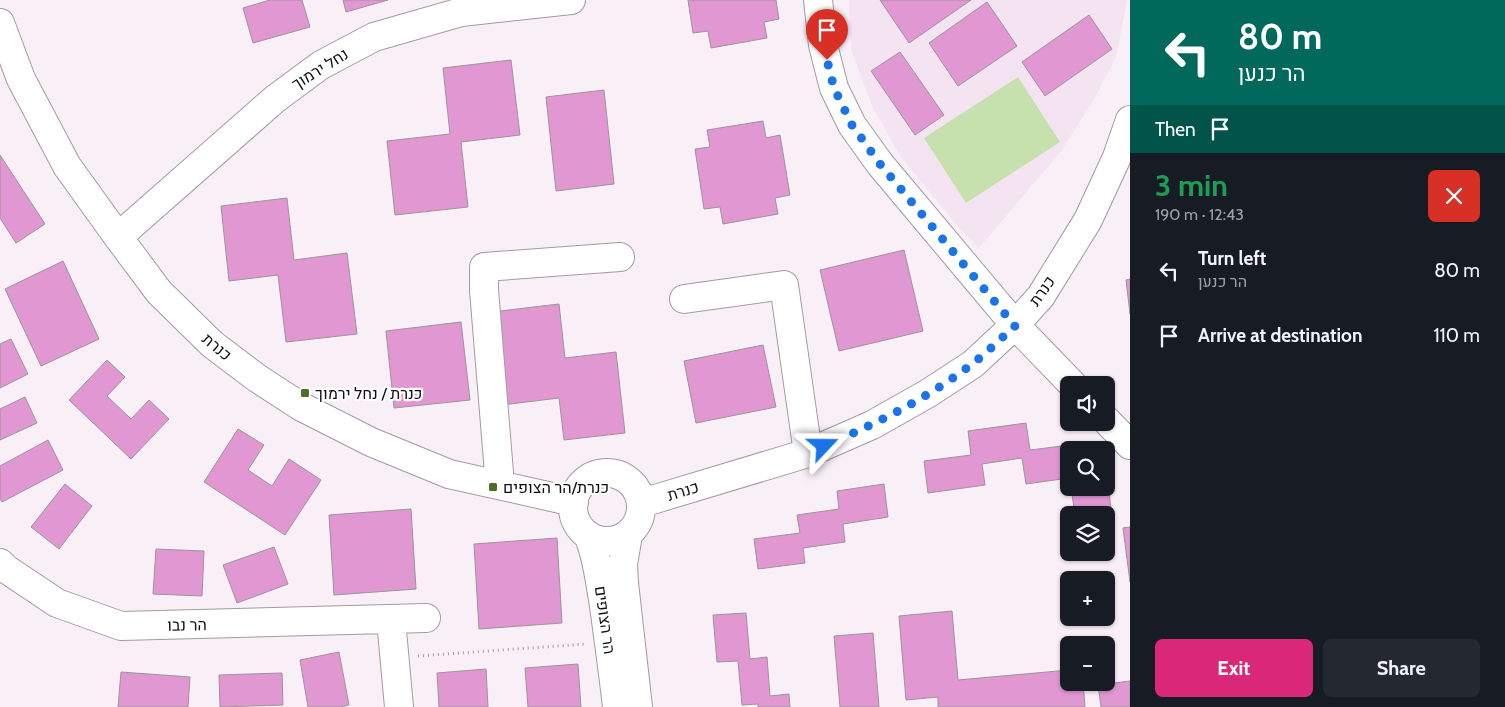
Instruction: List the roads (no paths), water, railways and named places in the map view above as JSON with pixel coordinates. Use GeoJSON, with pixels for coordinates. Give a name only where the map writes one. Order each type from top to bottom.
{"type":"FeatureCollection","features":[{"type":"Feature","properties":{"kind":"street","name":"נחל ירמוך"},"geometry":{"type":"LineString","coordinates":[[118,237],[274,99],[321,65],[374,37],[461,12],[571,0]]}},
{"type":"Feature","properties":{"kind":"street"},"geometry":{"type":"LineString","coordinates":[[818,0],[823,46],[834,88],[852,125],[880,164],[1015,326],[1064,376]]}},
{"type":"Feature","properties":{"kind":"street","name":"כנרת"},"geometry":{"type":"LineString","coordinates":[[0,23],[11,80],[67,166],[160,292],[212,344],[257,378],[300,406],[371,442],[448,474],[574,502]]}},
{"type":"Feature","properties":{"kind":"street","name":"כנרת"},"geometry":{"type":"LineString","coordinates":[[642,504],[808,453],[872,425],[928,394],[973,364],[1015,326],[1041,296],[1088,220],[1118,157],[1130,120]]}},
{"type":"Feature","properties":{"kind":"street"},"geometry":{"type":"LineString","coordinates":[[500,485],[484,290],[484,266],[620,257]]}},
{"type":"Feature","properties":{"kind":"street"},"geometry":{"type":"LineString","coordinates":[[684,299],[784,285],[808,453]]}},
{"type":"Feature","properties":{"kind":"street"},"geometry":{"type":"LineString","coordinates":[[1115,429],[1130,445]]}},
{"type":"Feature","properties":{"kind":"street"},"geometry":{"type":"LineString","coordinates":[[603,473],[614,473],[624,477],[633,484],[639,493],[642,504],[637,524],[628,534],[608,541],[598,540],[581,529],[573,511],[577,491],[592,476],[603,473]]}},
{"type":"Feature","properties":{"kind":"street","name":"הר הצופים"},"geometry":{"type":"LineString","coordinates":[[628,534],[624,557],[624,584],[638,707]]}},
{"type":"Feature","properties":{"kind":"street","name":"הר הצופים"},"geometry":{"type":"LineString","coordinates":[[588,535],[597,562],[617,707]]}},
{"type":"Feature","properties":{"kind":"street","name":"הר נבו"},"geometry":{"type":"LineString","coordinates":[[0,563],[57,604],[121,626],[426,618]]}},
{"type":"Feature","properties":{"kind":"street"},"geometry":{"type":"LineString","coordinates":[[391,620],[399,707]]}},
{"type":"Feature","properties":{"kind":"place","name":"כנרת / נחל ירמוך"},"geometry":{"type":"Point","coordinates":[305,393]}},
{"type":"Feature","properties":{"kind":"place","name":"כנרת/הר הצופים"},"geometry":{"type":"Point","coordinates":[493,487]}}]}
